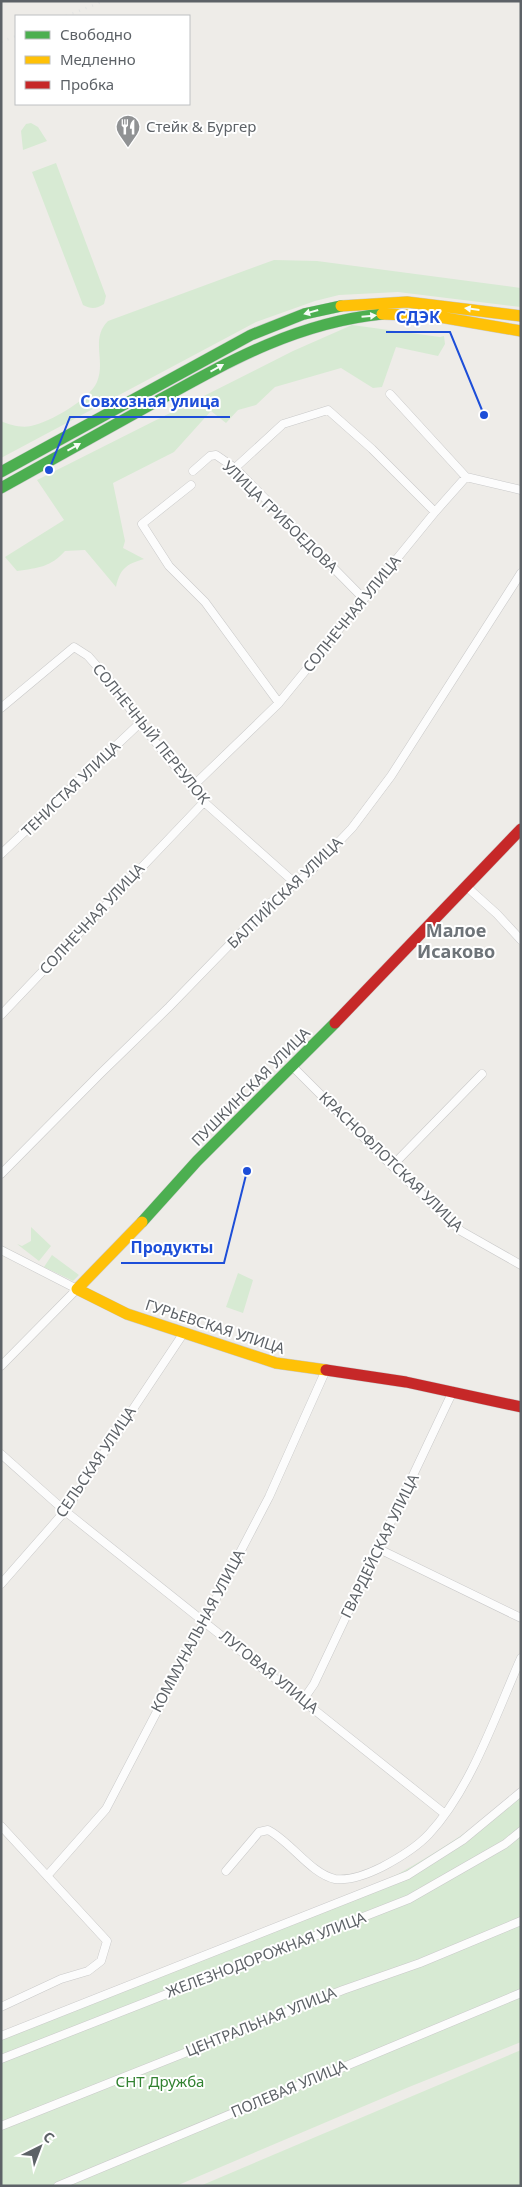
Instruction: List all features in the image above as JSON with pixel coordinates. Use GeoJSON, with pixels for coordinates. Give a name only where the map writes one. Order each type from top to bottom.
{"type":"FeatureCollection","features":[{"type":"Feature","properties":{"kind":"main road"},"geometry":{"type":"LineString","coordinates":[[1,472],[251,335],[291,318],[338,306],[410,302],[521,316]]}},
{"type":"Feature","properties":{"kind":"main road"},"geometry":{"type":"LineString","coordinates":[[1,488],[245,353],[298,330],[327,321],[384,314],[428,316],[521,331]]}},
{"type":"Feature","properties":{"kind":"main road","name":"ПУШКИНСКАЯ УЛИЦА"},"geometry":{"type":"LineString","coordinates":[[77,1290],[197,1161],[293,1067],[521,828]]}},
{"type":"Feature","properties":{"kind":"main road","name":"ГУРЬЕВСКАЯ УЛИЦА"},"geometry":{"type":"LineString","coordinates":[[77,1290],[127,1314],[182,1334],[276,1363],[325,1372],[406,1382],[521,1407]]}},
{"type":"Feature","properties":{"kind":"street"},"geometry":{"type":"LineString","coordinates":[[390,394],[466,477],[521,490]]}},
{"type":"Feature","properties":{"kind":"street"},"geometry":{"type":"LineString","coordinates":[[235,468],[283,424],[328,410],[372,449],[435,512]]}},
{"type":"Feature","properties":{"kind":"street","name":"УЛИЦА ГРИБОЕДОВА"},"geometry":{"type":"LineString","coordinates":[[193,470],[210,456],[216,455],[235,468],[364,599]]}},
{"type":"Feature","properties":{"kind":"street","name":"СОЛНЕЧНАЯ УЛИЦА"},"geometry":{"type":"LineString","coordinates":[[193,786],[279,703],[435,512],[466,477]]}},
{"type":"Feature","properties":{"kind":"street"},"geometry":{"type":"LineString","coordinates":[[191,485],[142,524],[169,566],[205,602],[279,703]]}},
{"type":"Feature","properties":{"kind":"street","name":"БАЛТИЙСКАЯ УЛИЦА"},"geometry":{"type":"LineString","coordinates":[[1,1174],[100,1073],[169,1007],[269,904],[310,872],[352,828],[391,776],[521,573]]}},
{"type":"Feature","properties":{"kind":"street","name":"СОЛНЕЧНЫЙ ПЕРЕУЛОК"},"geometry":{"type":"LineString","coordinates":[[1,708],[74,647],[88,656],[110,681],[204,802],[295,883]]}},
{"type":"Feature","properties":{"kind":"street","name":"ТЕНИСТАЯ УЛИЦА"},"geometry":{"type":"LineString","coordinates":[[1,854],[140,722]]}},
{"type":"Feature","properties":{"kind":"street","name":"СОЛНЕЧНАЯ УЛИЦА"},"geometry":{"type":"LineString","coordinates":[[1,1015],[204,802]]}},
{"type":"Feature","properties":{"kind":"street"},"geometry":{"type":"LineString","coordinates":[[466,887],[521,940]]}},
{"type":"Feature","properties":{"kind":"street","name":"КРАСНОФЛОТСКАЯ УЛИЦА"},"geometry":{"type":"LineString","coordinates":[[293,1067],[392,1166],[461,1231],[521,1265]]}},
{"type":"Feature","properties":{"kind":"street"},"geometry":{"type":"LineString","coordinates":[[392,1166],[482,1074]]}},
{"type":"Feature","properties":{"kind":"street","name":"ГУРЬЕВСКАЯ УЛИЦА"},"geometry":{"type":"LineString","coordinates":[[1,1250],[77,1290]]}},
{"type":"Feature","properties":{"kind":"street","name":"ПУШКИНСКАЯ УЛИЦА"},"geometry":{"type":"LineString","coordinates":[[1,1366],[77,1290]]}},
{"type":"Feature","properties":{"kind":"street","name":"СЕЛЬСКАЯ УЛИЦА"},"geometry":{"type":"LineString","coordinates":[[1,1584],[65,1511],[182,1334]]}},
{"type":"Feature","properties":{"kind":"street","name":"КОММУНАЛЬНАЯ УЛИЦА"},"geometry":{"type":"LineString","coordinates":[[47,1876],[106,1809],[203,1619],[269,1497],[325,1372]]}},
{"type":"Feature","properties":{"kind":"street","name":"ГВАРДЕЙСКАЯ УЛИЦА"},"geometry":{"type":"LineString","coordinates":[[303,1700],[314,1684],[453,1391]]}},
{"type":"Feature","properties":{"kind":"street","name":"ЛУГОВАЯ УЛИЦА"},"geometry":{"type":"LineString","coordinates":[[1,1454],[65,1511],[203,1619],[445,1814]]}},
{"type":"Feature","properties":{"kind":"street"},"geometry":{"type":"LineString","coordinates":[[379,1549],[521,1618]]}},
{"type":"Feature","properties":{"kind":"street"},"geometry":{"type":"LineString","coordinates":[[226,1871],[258,1832],[268,1830],[277,1834],[313,1867],[333,1878],[350,1879],[376,1870],[413,1848],[429,1834],[463,1786],[521,1658]]}},
{"type":"Feature","properties":{"kind":"street"},"geometry":{"type":"LineString","coordinates":[[1,2036],[408,1875],[462,1840],[521,1792]]}},
{"type":"Feature","properties":{"kind":"street"},"geometry":{"type":"LineString","coordinates":[[1,1826],[107,1941],[101,1961],[88,1971],[61,1979],[1,2007]]}},
{"type":"Feature","properties":{"kind":"street","name":"ЖЕЛЕЗНОДОРОЖНАЯ УЛИЦА"},"geometry":{"type":"LineString","coordinates":[[1,2060],[409,1899],[505,1844],[521,1831]]}},
{"type":"Feature","properties":{"kind":"street","name":"ЦЕНТРАЛЬНАЯ УЛИЦА"},"geometry":{"type":"LineString","coordinates":[[1,2126],[343,1990],[420,1963],[521,1921]]}},
{"type":"Feature","properties":{"kind":"street","name":"ПОЛЕВАЯ УЛИЦА"},"geometry":{"type":"LineString","coordinates":[[58,2186],[521,1993]]}},
{"type":"Feature","properties":{"kind":"green space"},"geometry":{"type":"Polygon","coordinates":[[[31,123],[38,127],[47,141],[23,150],[21,131],[26,124],[31,123]]]}},
{"type":"Feature","properties":{"kind":"green space"},"geometry":{"type":"Polygon","coordinates":[[[56,163],[106,296],[104,304],[96,308],[83,305],[32,172],[56,163]]]}},
{"type":"Feature","properties":{"kind":"green space"},"geometry":{"type":"Polygon","coordinates":[[[274,260],[317,261],[521,288],[521,307],[398,292],[339,295],[315,301],[256,322],[1,458],[1,421],[27,427],[39,424],[78,403],[93,389],[99,374],[100,335],[108,321],[274,260]]]}},
{"type":"Feature","properties":{"kind":"green space"},"geometry":{"type":"Polygon","coordinates":[[[352,325],[444,336],[445,344],[438,356],[396,347],[382,387],[373,388],[341,368],[275,387],[256,405],[238,410],[226,423],[211,411],[174,452],[113,483],[125,541],[123,548],[144,559],[125,568],[116,587],[85,550],[65,551],[49,564],[38,568],[17,571],[5,557],[64,520],[37,480],[293,351],[352,325]]]}},
{"type":"Feature","properties":{"kind":"green space"},"geometry":{"type":"Polygon","coordinates":[[[31,1227],[51,1246],[39,1261],[17,1244],[22,1246],[31,1241],[31,1227]]]}},
{"type":"Feature","properties":{"kind":"green space"},"geometry":{"type":"Polygon","coordinates":[[[52,1255],[79,1275],[73,1281],[44,1267],[52,1255]]]}},
{"type":"Feature","properties":{"kind":"green space"},"geometry":{"type":"Polygon","coordinates":[[[238,1273],[253,1280],[243,1313],[226,1307],[238,1273]]]}},
{"type":"Feature","properties":{"kind":"green space","name":"СНТ Дружба"},"geometry":{"type":"Polygon","coordinates":[[[521,1792],[521,2042],[409,2087],[176,2186],[1,2186],[1,2038],[383,1882],[454,1840],[521,1792]]]}},
{"type":"Feature","properties":{"kind":"green space"},"geometry":{"type":"Polygon","coordinates":[[[521,2050],[521,2186],[200,2186],[521,2050]]]}},
{"type":"Feature","properties":{"kind":"railway"},"geometry":{"type":"LineString","coordinates":[[69,15],[104,1]]}},
{"type":"Feature","properties":{"kind":"railway"},"geometry":{"type":"LineString","coordinates":[[1,42],[15,36]]}},
{"type":"Feature","properties":{"kind":"traffic: fast"},"geometry":{"type":"LineString","coordinates":[[1,472],[251,335],[304,314],[341,306]]}},
{"type":"Feature","properties":{"kind":"traffic: fast"},"geometry":{"type":"LineString","coordinates":[[1,488],[206,374],[262,347],[319,326],[382,314]]}},
{"type":"Feature","properties":{"kind":"traffic: fast"},"geometry":{"type":"LineString","coordinates":[[142,1222],[197,1161],[335,1023]]}},
{"type":"Feature","properties":{"kind":"traffic: slow"},"geometry":{"type":"LineString","coordinates":[[341,306],[407,302],[521,316]]}},
{"type":"Feature","properties":{"kind":"traffic: slow"},"geometry":{"type":"LineString","coordinates":[[382,314],[434,316],[521,331]]}},
{"type":"Feature","properties":{"kind":"traffic: slow"},"geometry":{"type":"LineString","coordinates":[[142,1222],[77,1289],[127,1314],[276,1363],[326,1370]]}},
{"type":"Feature","properties":{"kind":"traffic: jam"},"geometry":{"type":"LineString","coordinates":[[335,1023],[521,829]]}},
{"type":"Feature","properties":{"kind":"traffic: jam"},"geometry":{"type":"LineString","coordinates":[[326,1370],[406,1382],[521,1407]]}},
{"type":"Feature","properties":{"kind":"place","name":"Стейк & Бургер"},"geometry":{"type":"Point","coordinates":[128,148]}},
{"type":"Feature","properties":{"kind":"place","name":"СДЭК"},"geometry":{"type":"Point","coordinates":[484,415]}},
{"type":"Feature","properties":{"kind":"place","name":"Совхозная улица"},"geometry":{"type":"Point","coordinates":[49,470]}},
{"type":"Feature","properties":{"kind":"place","name":"Продукты"},"geometry":{"type":"Point","coordinates":[247,1171]}},
{"type":"Feature","properties":{"kind":"district","name":"Малое Исаково"},"geometry":{"type":"Point","coordinates":[456,941]}}]}
